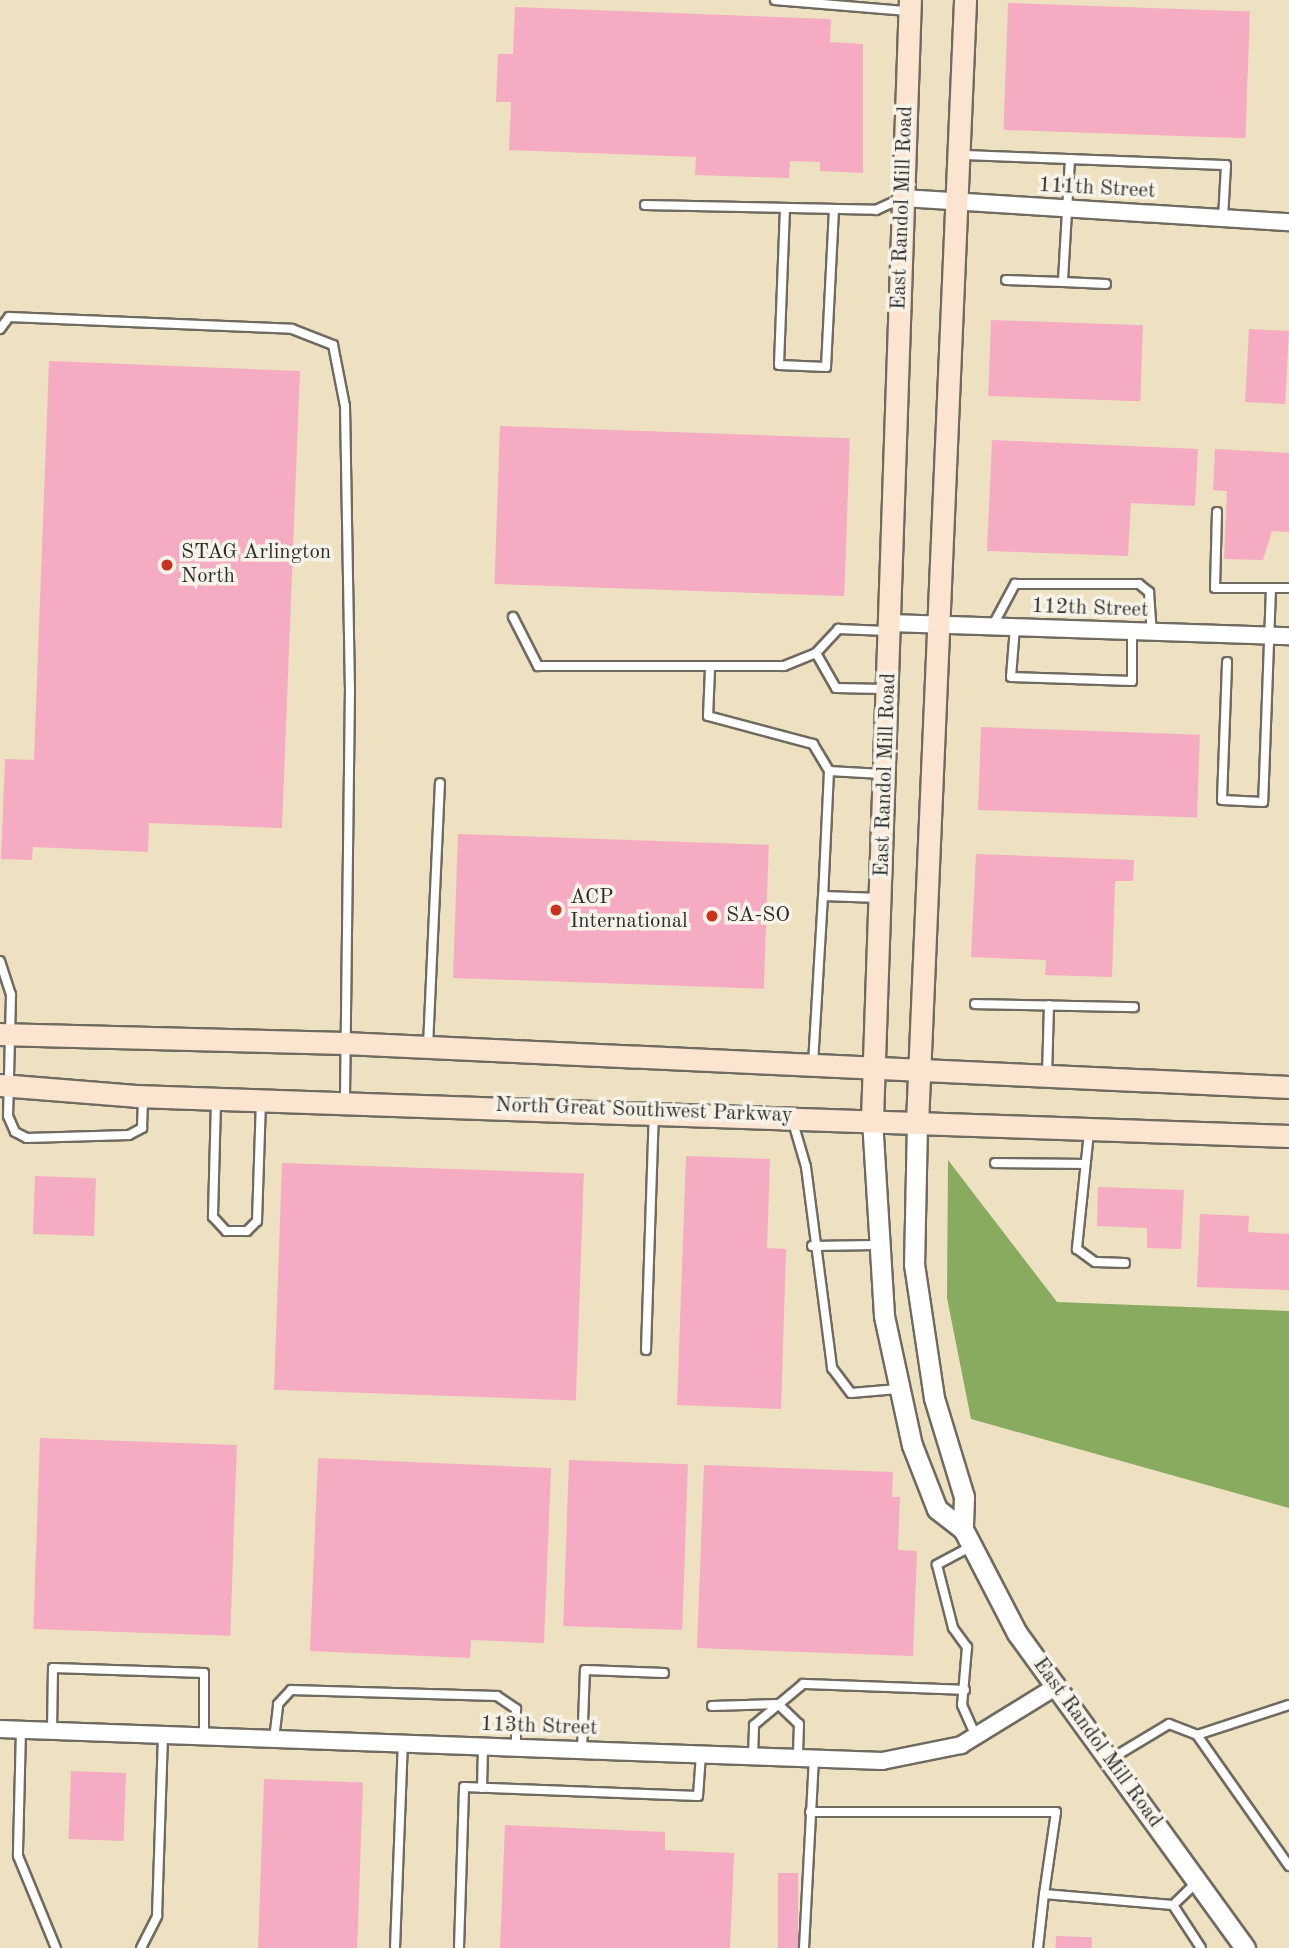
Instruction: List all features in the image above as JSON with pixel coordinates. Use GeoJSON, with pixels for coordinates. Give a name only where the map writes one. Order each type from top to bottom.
{"type":"FeatureCollection","features":[{"type":"Feature","properties":{"kind":"main road","name":"East Randol Mill Road"},"geometry":{"type":"LineString","coordinates":[[917,1123],[960,202],[965,0]]}},
{"type":"Feature","properties":{"kind":"main road","name":"East Randol Mill Road"},"geometry":{"type":"LineString","coordinates":[[872,1119],[883,898],[910,6]]}},
{"type":"Feature","properties":{"kind":"main road"},"geometry":{"type":"LineString","coordinates":[[6,1034],[428,1046],[919,1073],[1289,1087]]}},
{"type":"Feature","properties":{"kind":"main road","name":"North Great Southwest Parkway"},"geometry":{"type":"LineString","coordinates":[[5,1086],[143,1097],[654,1111],[1289,1136]]}},
{"type":"Feature","properties":{"kind":"street","name":"111th Street"},"geometry":{"type":"LineString","coordinates":[[903,198],[1289,222]]}},
{"type":"Feature","properties":{"kind":"street","name":"112th Street"},"geometry":{"type":"LineString","coordinates":[[890,627],[939,625],[1289,636]]}},
{"type":"Feature","properties":{"kind":"street","name":"East Randol Mill Road"},"geometry":{"type":"LineString","coordinates":[[872,1119],[876,1245],[898,1389],[937,1509],[968,1538],[1017,1633],[1245,1948]]}},
{"type":"Feature","properties":{"kind":"street","name":"East Randol Mill Road"},"geometry":{"type":"LineString","coordinates":[[917,1123],[915,1264],[934,1398],[964,1497],[968,1538]]}},
{"type":"Feature","properties":{"kind":"street","name":"113th Street"},"geometry":{"type":"LineString","coordinates":[[0,1729],[806,1758],[923,1757],[976,1736],[1057,1686]]}},
{"type":"Feature","properties":{"kind":"lane"},"geometry":{"type":"LineString","coordinates":[[775,0],[910,6]]}},
{"type":"Feature","properties":{"kind":"lane"},"geometry":{"type":"LineString","coordinates":[[961,155],[1226,165],[1223,218]]}},
{"type":"Feature","properties":{"kind":"lane"},"geometry":{"type":"LineString","coordinates":[[1063,282],[1070,159]]}},
{"type":"Feature","properties":{"kind":"lane"},"geometry":{"type":"LineString","coordinates":[[645,205],[876,210],[903,198]]}},
{"type":"Feature","properties":{"kind":"lane"},"geometry":{"type":"LineString","coordinates":[[785,208],[779,365],[826,367],[834,209]]}},
{"type":"Feature","properties":{"kind":"lane"},"geometry":{"type":"LineString","coordinates":[[1006,279],[1106,284]]}},
{"type":"Feature","properties":{"kind":"lane"},"geometry":{"type":"LineString","coordinates":[[0,329],[9,317],[292,329],[333,345],[345,406],[350,687],[345,1101]]}},
{"type":"Feature","properties":{"kind":"lane"},"geometry":{"type":"LineString","coordinates":[[1217,512],[1215,588],[1289,588]]}},
{"type":"Feature","properties":{"kind":"lane"},"geometry":{"type":"LineString","coordinates":[[992,627],[1015,584],[1139,584],[1149,592],[1152,631]]}},
{"type":"Feature","properties":{"kind":"lane"},"geometry":{"type":"LineString","coordinates":[[1227,662],[1222,800],[1263,802],[1271,588]]}},
{"type":"Feature","properties":{"kind":"lane"},"geometry":{"type":"LineString","coordinates":[[513,617],[538,666],[710,669],[784,666],[816,653],[838,629],[890,627]]}},
{"type":"Feature","properties":{"kind":"lane"},"geometry":{"type":"LineString","coordinates":[[1015,627],[1011,677],[1132,681],[1132,631]]}},
{"type":"Feature","properties":{"kind":"lane"},"geometry":{"type":"LineString","coordinates":[[816,653],[836,688],[888,689]]}},
{"type":"Feature","properties":{"kind":"lane"},"geometry":{"type":"LineString","coordinates":[[710,669],[708,716],[813,744],[829,771],[813,1066]]}},
{"type":"Feature","properties":{"kind":"lane"},"geometry":{"type":"LineString","coordinates":[[829,771],[885,774]]}},
{"type":"Feature","properties":{"kind":"lane"},"geometry":{"type":"LineString","coordinates":[[428,1046],[440,783]]}},
{"type":"Feature","properties":{"kind":"lane"},"geometry":{"type":"LineString","coordinates":[[823,896],[883,898]]}},
{"type":"Feature","properties":{"kind":"lane"},"geometry":{"type":"LineString","coordinates":[[0,961],[11,995],[6,1034],[5,1086],[12,1128],[27,1138],[129,1135],[142,1128],[143,1097]]}},
{"type":"Feature","properties":{"kind":"lane"},"geometry":{"type":"LineString","coordinates":[[975,1004],[1134,1007]]}},
{"type":"Feature","properties":{"kind":"lane"},"geometry":{"type":"LineString","coordinates":[[1046,1078],[1049,1006]]}},
{"type":"Feature","properties":{"kind":"lane"},"geometry":{"type":"LineString","coordinates":[[216,1098],[214,1217],[226,1231],[247,1231],[257,1221],[261,1099]]}},
{"type":"Feature","properties":{"kind":"lane"},"geometry":{"type":"LineString","coordinates":[[646,1350],[654,1111]]}},
{"type":"Feature","properties":{"kind":"lane"},"geometry":{"type":"LineString","coordinates":[[791,1116],[806,1167],[811,1246],[832,1368],[842,1386],[851,1393],[898,1389]]}},
{"type":"Feature","properties":{"kind":"lane"},"geometry":{"type":"LineString","coordinates":[[1089,1129],[1077,1249],[1095,1262],[1125,1263]]}},
{"type":"Feature","properties":{"kind":"lane"},"geometry":{"type":"LineString","coordinates":[[995,1163],[1085,1164]]}},
{"type":"Feature","properties":{"kind":"lane"},"geometry":{"type":"LineString","coordinates":[[811,1246],[876,1245]]}},
{"type":"Feature","properties":{"kind":"lane"},"geometry":{"type":"LineString","coordinates":[[968,1538],[937,1565],[953,1628],[967,1647],[962,1705],[976,1736]]}},
{"type":"Feature","properties":{"kind":"lane"},"geometry":{"type":"LineString","coordinates":[[52,1731],[53,1668],[191,1672],[204,1673],[204,1736]]}},
{"type":"Feature","properties":{"kind":"lane"},"geometry":{"type":"LineString","coordinates":[[582,1750],[585,1670],[664,1673]]}},
{"type":"Feature","properties":{"kind":"lane"},"geometry":{"type":"LineString","coordinates":[[753,1756],[754,1725],[803,1684],[965,1690]]}},
{"type":"Feature","properties":{"kind":"lane"},"geometry":{"type":"LineString","coordinates":[[274,1739],[278,1704],[291,1690],[497,1696],[516,1709],[516,1748]]}},
{"type":"Feature","properties":{"kind":"lane"},"geometry":{"type":"LineString","coordinates":[[712,1706],[778,1704],[799,1724],[806,1758],[810,1812],[804,1948]]}},
{"type":"Feature","properties":{"kind":"lane"},"geometry":{"type":"LineString","coordinates":[[1197,1735],[1289,1705]]}},
{"type":"Feature","properties":{"kind":"lane"},"geometry":{"type":"LineString","coordinates":[[1108,1760],[1168,1724],[1197,1735],[1289,1866]]}},
{"type":"Feature","properties":{"kind":"lane"},"geometry":{"type":"LineString","coordinates":[[22,1729],[19,1856],[55,1948]]}},
{"type":"Feature","properties":{"kind":"lane"},"geometry":{"type":"LineString","coordinates":[[141,1948],[157,1916],[163,1735]]}},
{"type":"Feature","properties":{"kind":"lane"},"geometry":{"type":"LineString","coordinates":[[395,1948],[403,1743]]}},
{"type":"Feature","properties":{"kind":"lane"},"geometry":{"type":"LineString","coordinates":[[482,1788],[483,1746]]}},
{"type":"Feature","properties":{"kind":"lane"},"geometry":{"type":"LineString","coordinates":[[459,1948],[464,1787],[698,1796],[701,1754]]}},
{"type":"Feature","properties":{"kind":"lane"},"geometry":{"type":"LineString","coordinates":[[810,1812],[1056,1812],[1038,1948]]}},
{"type":"Feature","properties":{"kind":"lane"},"geometry":{"type":"LineString","coordinates":[[1044,1894],[1172,1905],[1197,1882]]}},
{"type":"Feature","properties":{"kind":"lane"},"geometry":{"type":"LineString","coordinates":[[1172,1905],[1201,1948]]}},
{"type":"Feature","properties":{"kind":"green space"},"geometry":{"type":"Polygon","coordinates":[[[948,1160],[1057,1302],[1289,1311],[1289,1508],[971,1419],[947,1298],[948,1160]]]}},
{"type":"Feature","properties":{"kind":"building"},"geometry":{"type":"Polygon","coordinates":[[[1008,3],[1250,11],[1245,138],[1004,130],[1008,3]]]}},
{"type":"Feature","properties":{"kind":"building"},"geometry":{"type":"Polygon","coordinates":[[[515,7],[831,19],[830,42],[863,44],[863,173],[820,171],[820,162],[790,161],[789,178],[695,175],[696,157],[509,150],[511,102],[496,102],[498,54],[513,54],[515,7]]]}},
{"type":"Feature","properties":{"kind":"building"},"geometry":{"type":"Polygon","coordinates":[[[991,320],[1143,325],[1140,401],[988,396],[991,320]]]}},
{"type":"Feature","properties":{"kind":"building"},"geometry":{"type":"Polygon","coordinates":[[[1249,329],[1289,331],[1285,404],[1245,402],[1249,329]]]}},
{"type":"Feature","properties":{"kind":"building","name":"STAG Arlington North"},"geometry":{"type":"Polygon","coordinates":[[[49,361],[300,371],[282,828],[149,823],[148,852],[33,847],[32,860],[1,859],[5,759],[34,760],[49,361]]]}},
{"type":"Feature","properties":{"kind":"building"},"geometry":{"type":"Polygon","coordinates":[[[500,426],[850,438],[844,596],[494,584],[500,426]]]}},
{"type":"Feature","properties":{"kind":"building"},"geometry":{"type":"Polygon","coordinates":[[[992,440],[1198,449],[1195,506],[1131,503],[1128,556],[987,551],[992,440]]]}},
{"type":"Feature","properties":{"kind":"building"},"geometry":{"type":"Polygon","coordinates":[[[1215,449],[1289,453],[1289,532],[1272,531],[1263,560],[1224,559],[1227,491],[1213,490],[1215,449]]]}},
{"type":"Feature","properties":{"kind":"building"},"geometry":{"type":"Polygon","coordinates":[[[981,727],[1200,735],[1197,818],[978,810],[981,727]]]}},
{"type":"Feature","properties":{"kind":"building","name":"ACP International"},"geometry":{"type":"Polygon","coordinates":[[[458,834],[769,845],[764,989],[453,978],[458,834]]]}},
{"type":"Feature","properties":{"kind":"building"},"geometry":{"type":"Polygon","coordinates":[[[976,854],[1134,860],[1133,881],[1115,881],[1112,977],[1045,975],[1046,960],[971,957],[976,854]]]}},
{"type":"Feature","properties":{"kind":"building"},"geometry":{"type":"Polygon","coordinates":[[[686,1156],[770,1159],[767,1248],[786,1249],[781,1409],[677,1405],[686,1156]]]}},
{"type":"Feature","properties":{"kind":"building"},"geometry":{"type":"Polygon","coordinates":[[[282,1163],[584,1174],[576,1400],[274,1390],[282,1163]]]}},
{"type":"Feature","properties":{"kind":"building"},"geometry":{"type":"Polygon","coordinates":[[[35,1176],[96,1178],[94,1236],[33,1234],[35,1176]]]}},
{"type":"Feature","properties":{"kind":"building"},"geometry":{"type":"Polygon","coordinates":[[[1098,1187],[1184,1190],[1181,1249],[1147,1248],[1147,1228],[1097,1226],[1098,1187]]]}},
{"type":"Feature","properties":{"kind":"building"},"geometry":{"type":"Polygon","coordinates":[[[1200,1214],[1249,1216],[1248,1232],[1289,1234],[1289,1290],[1197,1287],[1200,1214]]]}},
{"type":"Feature","properties":{"kind":"building"},"geometry":{"type":"Polygon","coordinates":[[[40,1438],[237,1445],[230,1636],[33,1629],[40,1438]]]}},
{"type":"Feature","properties":{"kind":"building"},"geometry":{"type":"Polygon","coordinates":[[[318,1458],[551,1468],[544,1643],[471,1640],[470,1658],[310,1651],[318,1458]]]}},
{"type":"Feature","properties":{"kind":"building"},"geometry":{"type":"Polygon","coordinates":[[[569,1460],[688,1464],[682,1630],[563,1626],[569,1460]]]}},
{"type":"Feature","properties":{"kind":"building"},"geometry":{"type":"Polygon","coordinates":[[[704,1465],[893,1472],[892,1497],[900,1497],[898,1550],[917,1551],[913,1656],[697,1648],[704,1465]]]}},
{"type":"Feature","properties":{"kind":"building"},"geometry":{"type":"Polygon","coordinates":[[[71,1771],[126,1773],[124,1841],[69,1839],[71,1771]]]}},
{"type":"Feature","properties":{"kind":"building"},"geometry":{"type":"Polygon","coordinates":[[[264,1779],[363,1782],[357,1948],[258,1948],[264,1779]]]}},
{"type":"Feature","properties":{"kind":"building"},"geometry":{"type":"Polygon","coordinates":[[[505,1825],[665,1832],[665,1850],[734,1853],[730,1948],[500,1948],[505,1825]]]}},
{"type":"Feature","properties":{"kind":"building"},"geometry":{"type":"Polygon","coordinates":[[[778,1873],[798,1873],[798,1948],[778,1948],[778,1873]]]}},
{"type":"Feature","properties":{"kind":"building"},"geometry":{"type":"Polygon","coordinates":[[[1056,1936],[1092,1937],[1092,1948],[1056,1948],[1056,1936]]]}},
{"type":"Feature","properties":{"kind":"place","name":"STAG Arlington North"},"geometry":{"type":"Point","coordinates":[167,565]}},
{"type":"Feature","properties":{"kind":"place","name":"ACP International"},"geometry":{"type":"Point","coordinates":[556,910]}},
{"type":"Feature","properties":{"kind":"place","name":"SA-SO"},"geometry":{"type":"Point","coordinates":[712,916]}}]}
